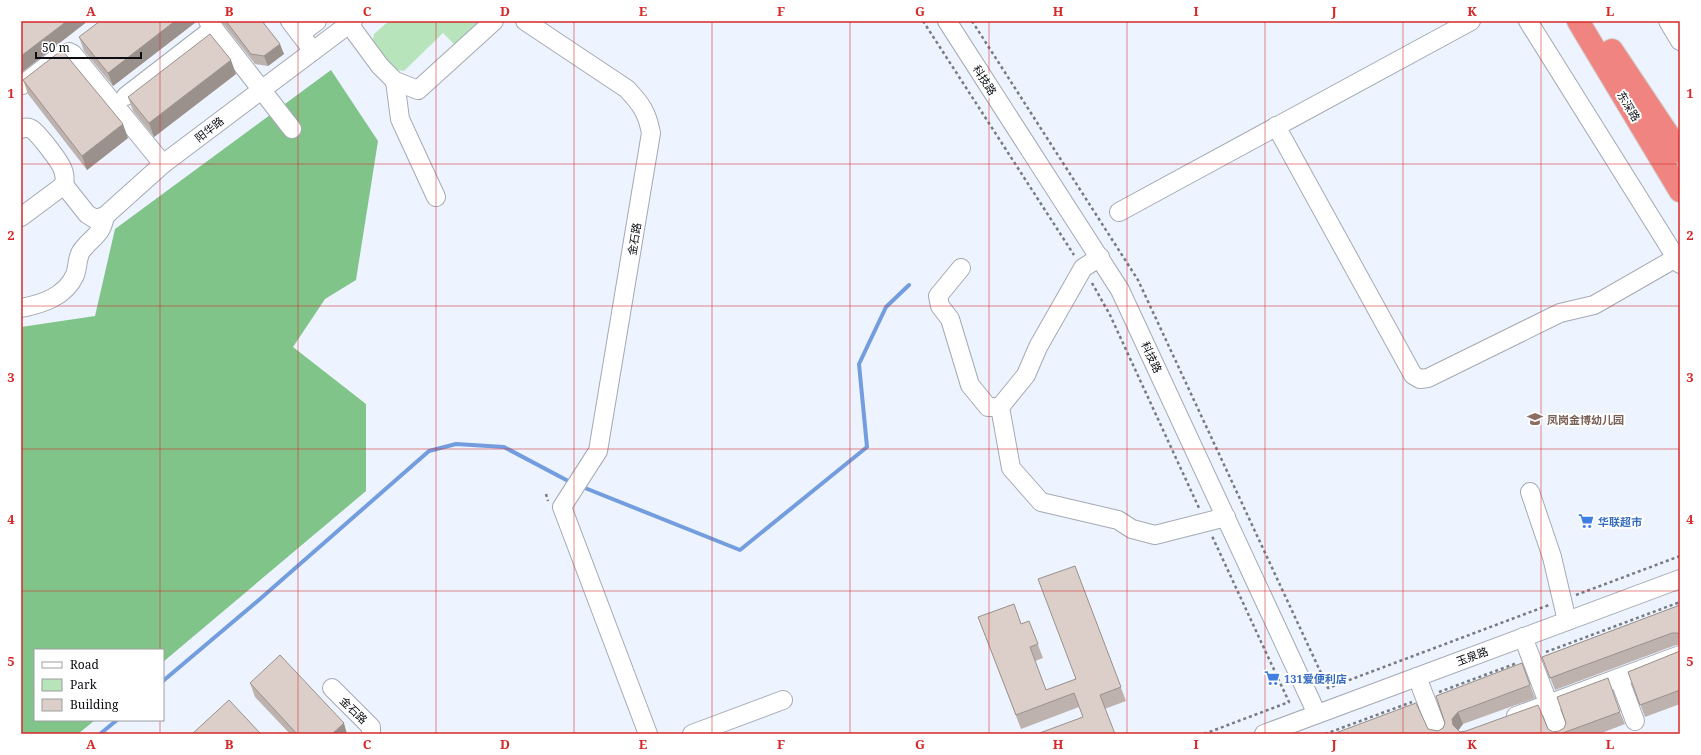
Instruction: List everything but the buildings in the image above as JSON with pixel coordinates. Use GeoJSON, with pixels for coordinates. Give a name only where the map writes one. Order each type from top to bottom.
{"type":"FeatureCollection","features":[{"type":"Feature","properties":{"kind":"highway","name":"东深路"},"geometry":{"type":"LineString","coordinates":[[1578,21],[1680,190]]}},
{"type":"Feature","properties":{"kind":"highway","name":"东深路"},"geometry":{"type":"LineString","coordinates":[[1592,21],[1680,152]]}},
{"type":"Feature","properties":{"kind":"street"},"geometry":{"type":"LineString","coordinates":[[313,51],[295,28],[317,21]]}},
{"type":"Feature","properties":{"kind":"street"},"geometry":{"type":"LineString","coordinates":[[351,22],[380,66],[395,81],[418,90],[494,21]]}},
{"type":"Feature","properties":{"kind":"street","name":"金石路"},"geometry":{"type":"LineString","coordinates":[[525,21],[627,89],[639,102],[648,117],[650,132],[598,451],[562,507],[648,734]]}},
{"type":"Feature","properties":{"kind":"street","name":"科技路"},"geometry":{"type":"LineString","coordinates":[[947,21],[1100,257],[1136,322],[1317,714]]}},
{"type":"Feature","properties":{"kind":"street"},"geometry":{"type":"LineString","coordinates":[[1119,212],[1471,21]]}},
{"type":"Feature","properties":{"kind":"street"},"geometry":{"type":"LineString","coordinates":[[1276,126],[1413,375],[1420,379],[1428,378],[1560,313],[1594,305],[1678,261],[1528,21]]}},
{"type":"Feature","properties":{"kind":"street"},"geometry":{"type":"LineString","coordinates":[[1668,21],[1680,41]]}},
{"type":"Feature","properties":{"kind":"street","name":"阳华路"},"geometry":{"type":"LineString","coordinates":[[104,216],[163,164],[351,22]]}},
{"type":"Feature","properties":{"kind":"street"},"geometry":{"type":"LineString","coordinates":[[126,96],[211,25],[292,129]]}},
{"type":"Feature","properties":{"kind":"street"},"geometry":{"type":"LineString","coordinates":[[22,85],[61,55],[69,52],[73,54],[163,164]]}},
{"type":"Feature","properties":{"kind":"street"},"geometry":{"type":"LineString","coordinates":[[395,81],[400,119],[436,198]]}},
{"type":"Feature","properties":{"kind":"street"},"geometry":{"type":"LineString","coordinates":[[21,129],[26,127],[32,129],[63,168],[69,190],[87,214],[95,219],[104,216],[103,228],[81,250],[75,275],[67,286],[57,296],[43,304],[21,308]]}},
{"type":"Feature","properties":{"kind":"street"},"geometry":{"type":"LineString","coordinates":[[21,217],[69,190]]}},
{"type":"Feature","properties":{"kind":"street"},"geometry":{"type":"LineString","coordinates":[[1100,257],[1083,268],[1038,347],[1026,375],[1000,407],[1010,468],[1041,502],[1118,520],[1132,529],[1155,535],[1226,517]]}},
{"type":"Feature","properties":{"kind":"street"},"geometry":{"type":"LineString","coordinates":[[961,268],[938,296],[940,306],[950,319],[970,386],[988,407],[1000,407]]}},
{"type":"Feature","properties":{"kind":"street"},"geometry":{"type":"LineString","coordinates":[[1530,492],[1552,557],[1566,621]]}},
{"type":"Feature","properties":{"kind":"street","name":"玉泉路"},"geometry":{"type":"LineString","coordinates":[[1264,734],[1680,579]]}},
{"type":"Feature","properties":{"kind":"street"},"geometry":{"type":"LineString","coordinates":[[1523,637],[1560,734]]}},
{"type":"Feature","properties":{"kind":"street"},"geometry":{"type":"LineString","coordinates":[[1497,723],[1680,655]]}},
{"type":"Feature","properties":{"kind":"street"},"geometry":{"type":"LineString","coordinates":[[1417,677],[1439,734]]}},
{"type":"Feature","properties":{"kind":"street"},"geometry":{"type":"LineString","coordinates":[[1619,678],[1635,721]]}},
{"type":"Feature","properties":{"kind":"street","name":"金石路"},"geometry":{"type":"LineString","coordinates":[[332,688],[371,727],[371,734]]}},
{"type":"Feature","properties":{"kind":"street"},"geometry":{"type":"LineString","coordinates":[[692,734],[783,700]]}},
{"type":"Feature","properties":{"kind":"path"},"geometry":{"type":"LineString","coordinates":[[923,21],[1083,268],[1110,315],[1200,510]]}},
{"type":"Feature","properties":{"kind":"path"},"geometry":{"type":"LineString","coordinates":[[1204,734],[1289,702],[1210,531]]}},
{"type":"Feature","properties":{"kind":"path"},"geometry":{"type":"LineString","coordinates":[[1328,688],[1680,556]]}},
{"type":"Feature","properties":{"kind":"path"},"geometry":{"type":"LineString","coordinates":[[1541,653],[1680,602]]}},
{"type":"Feature","properties":{"kind":"path"},"geometry":{"type":"LineString","coordinates":[[1325,734],[1520,662]]}},
{"type":"Feature","properties":{"kind":"green space"},"geometry":{"type":"Polygon","coordinates":[[[389,21],[484,21],[457,47],[443,33],[404,71],[392,69],[372,45],[374,34],[389,21]]]}},
{"type":"Feature","properties":{"kind":"green space"},"geometry":{"type":"Polygon","coordinates":[[[331,70],[378,141],[356,280],[325,299],[293,347],[366,404],[366,491],[164,661],[164,649],[34,649],[34,721],[94,721],[78,734],[21,734],[21,327],[95,316],[115,229],[331,70]]]}},
{"type":"Feature","properties":{"kind":"waterway"},"geometry":{"type":"LineString","coordinates":[[580,486],[740,550],[867,447],[859,364],[886,307],[909,285]]}},
{"type":"Feature","properties":{"kind":"waterway"},"geometry":{"type":"LineString","coordinates":[[164,680],[260,599],[429,451],[456,444],[504,447],[572,483]]}},
{"type":"Feature","properties":{"kind":"waterway"},"geometry":{"type":"LineString","coordinates":[[100,734],[116,721]]}},
{"type":"Feature","properties":{"kind":"place","name":"凤岗金博幼儿园"},"geometry":{"type":"Point","coordinates":[1535,419]}},
{"type":"Feature","properties":{"kind":"place","name":"华联超市"},"geometry":{"type":"Point","coordinates":[1586,521]}},
{"type":"Feature","properties":{"kind":"place","name":"131爱便利店"},"geometry":{"type":"Point","coordinates":[1272,678]}}]}
